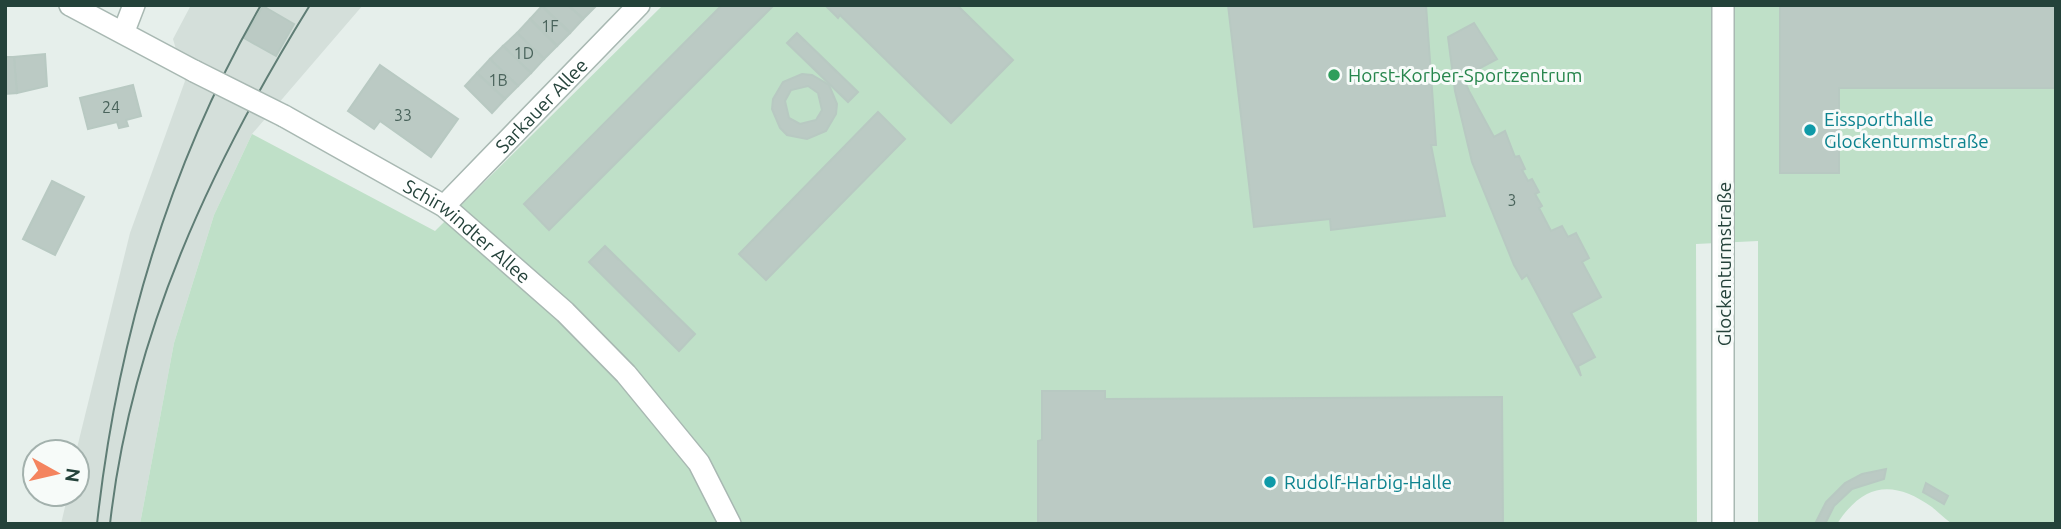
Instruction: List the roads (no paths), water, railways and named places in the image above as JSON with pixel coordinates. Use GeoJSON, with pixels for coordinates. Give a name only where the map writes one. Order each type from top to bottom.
{"type":"FeatureCollection","features":[{"type":"Feature","properties":{"kind":"street","name":"Schirwindter Allee"},"geometry":{"type":"LineString","coordinates":[[70,5],[284,116],[443,206],[565,312],[625,374],[699,463],[730,524]]}},
{"type":"Feature","properties":{"kind":"street"},"geometry":{"type":"LineString","coordinates":[[124,32],[135,5]]}},
{"type":"Feature","properties":{"kind":"street","name":"Sarkauer Allee"},"geometry":{"type":"LineString","coordinates":[[443,206],[639,5]]}},
{"type":"Feature","properties":{"kind":"street","name":"Glockenturmstraße"},"geometry":{"type":"LineString","coordinates":[[1723,5],[1723,524]]}},
{"type":"Feature","properties":{"kind":"tram line"},"geometry":{"type":"LineString","coordinates":[[97,524],[118,388],[152,256],[199,128],[228,65],[261,5]]}},
{"type":"Feature","properties":{"kind":"tram line"},"geometry":{"type":"LineString","coordinates":[[110,524],[121,454],[136,386],[156,319],[181,254],[240,127],[310,5]]}},
{"type":"Feature","properties":{"kind":"place","name":"Horst-Korber-Sportzentrum"},"geometry":{"type":"Point","coordinates":[1334,75]}},
{"type":"Feature","properties":{"kind":"place","name":"Eissporthalle Glockenturmstraße"},"geometry":{"type":"Point","coordinates":[1810,130]}},
{"type":"Feature","properties":{"kind":"place","name":"Rudolf-Harbig-Halle"},"geometry":{"type":"Point","coordinates":[1270,482]}}]}
